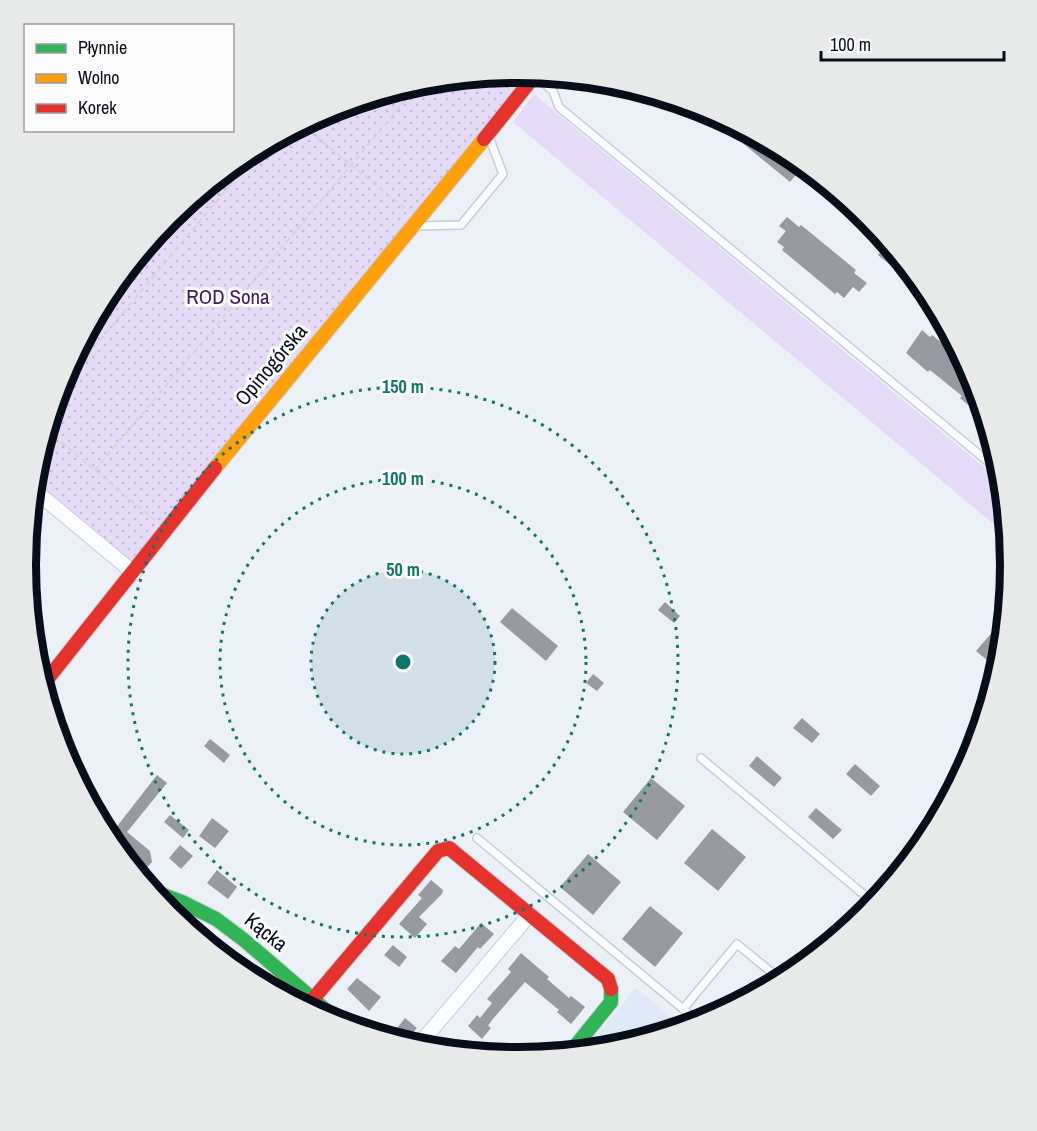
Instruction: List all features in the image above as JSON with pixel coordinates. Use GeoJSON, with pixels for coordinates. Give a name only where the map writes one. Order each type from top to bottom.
{"type":"FeatureCollection","features":[{"type":"Feature","properties":{"kind":"street","name":"Opinogórska"},"geometry":{"type":"LineString","coordinates":[[49,677],[257,415],[528,83]]}},
{"type":"Feature","properties":{"kind":"street"},"geometry":{"type":"LineString","coordinates":[[41,496],[134,573]]}},
{"type":"Feature","properties":{"kind":"street"},"geometry":{"type":"LineString","coordinates":[[305,998],[438,851],[449,849],[608,979],[612,992],[611,1002],[576,1044]]}},
{"type":"Feature","properties":{"kind":"street","name":"Kącka"},"geometry":{"type":"LineString","coordinates":[[167,897],[216,919],[244,940],[305,998]]}},
{"type":"Feature","properties":{"kind":"street"},"geometry":{"type":"LineString","coordinates":[[424,1039],[530,914]]}},
{"type":"Feature","properties":{"kind":"lane"},"geometry":{"type":"LineString","coordinates":[[545,84],[553,91],[559,107],[990,463]]}},
{"type":"Feature","properties":{"kind":"lane"},"geometry":{"type":"LineString","coordinates":[[416,223],[461,225],[503,174],[488,134]]}},
{"type":"Feature","properties":{"kind":"lane"},"geometry":{"type":"LineString","coordinates":[[701,758],[868,898]]}},
{"type":"Feature","properties":{"kind":"lane"},"geometry":{"type":"LineString","coordinates":[[477,838],[691,1016]]}},
{"type":"Feature","properties":{"kind":"lane"},"geometry":{"type":"LineString","coordinates":[[683,1009],[737,944],[774,975]]}},
{"type":"Feature","properties":{"kind":"path"},"geometry":{"type":"LineString","coordinates":[[94,470],[410,95]]}},
{"type":"Feature","properties":{"kind":"path"},"geometry":{"type":"LineString","coordinates":[[309,131],[416,223]]}},
{"type":"Feature","properties":{"kind":"path"},"geometry":{"type":"LineString","coordinates":[[81,362],[241,171]]}},
{"type":"Feature","properties":{"kind":"path"},"geometry":{"type":"LineString","coordinates":[[54,436],[168,530]]}},
{"type":"Feature","properties":{"kind":"shaded area"},"geometry":{"type":"Polygon","coordinates":[[[636,988],[676,1021],[643,1032],[590,1043],[636,988]]]}},
{"type":"Feature","properties":{"kind":"green space","name":"ROD Sona"},"geometry":{"type":"Polygon","coordinates":[[[527,83],[131,564],[42,490],[52,441],[86,352],[117,297],[156,247],[200,203],[250,164],[305,133],[334,120],[394,99],[424,92],[487,84],[527,83]]]}},
{"type":"Feature","properties":{"kind":"green space"},"geometry":{"type":"Polygon","coordinates":[[[534,94],[993,474],[1000,529],[513,122],[534,94]]]}},
{"type":"Feature","properties":{"kind":"building"},"geometry":{"type":"Polygon","coordinates":[[[728,131],[798,172],[790,182],[728,131]]]}},
{"type":"Feature","properties":{"kind":"building"},"geometry":{"type":"Polygon","coordinates":[[[787,217],[799,227],[801,225],[856,270],[854,273],[867,283],[859,292],[853,287],[844,298],[837,292],[835,294],[782,250],[784,247],[777,242],[786,231],[779,226],[787,217]]]}},
{"type":"Feature","properties":{"kind":"building"},"geometry":{"type":"Polygon","coordinates":[[[883,249],[905,277],[878,255],[883,249]]]}},
{"type":"Feature","properties":{"kind":"building"},"geometry":{"type":"Polygon","coordinates":[[[922,330],[930,337],[932,335],[949,349],[973,405],[970,402],[968,405],[960,398],[962,396],[906,353],[922,330]]]}},
{"type":"Feature","properties":{"kind":"building"},"geometry":{"type":"Polygon","coordinates":[[[665,602],[680,616],[674,623],[658,610],[665,602]]]}},
{"type":"Feature","properties":{"kind":"building"},"geometry":{"type":"Polygon","coordinates":[[[512,608],[558,646],[546,661],[500,622],[512,608]]]}},
{"type":"Feature","properties":{"kind":"building"},"geometry":{"type":"Polygon","coordinates":[[[997,626],[993,655],[988,661],[976,651],[997,626]]]}},
{"type":"Feature","properties":{"kind":"building"},"geometry":{"type":"Polygon","coordinates":[[[593,674],[604,683],[597,691],[586,683],[593,674]]]}},
{"type":"Feature","properties":{"kind":"building"},"geometry":{"type":"Polygon","coordinates":[[[802,718],[820,734],[812,743],[793,728],[802,718]]]}},
{"type":"Feature","properties":{"kind":"building"},"geometry":{"type":"Polygon","coordinates":[[[210,739],[230,755],[224,763],[204,746],[210,739]]]}},
{"type":"Feature","properties":{"kind":"building"},"geometry":{"type":"Polygon","coordinates":[[[757,756],[782,778],[774,787],[749,766],[757,756]]]}},
{"type":"Feature","properties":{"kind":"building"},"geometry":{"type":"Polygon","coordinates":[[[855,764],[880,786],[871,796],[846,774],[855,764]]]}},
{"type":"Feature","properties":{"kind":"building"},"geometry":{"type":"Polygon","coordinates":[[[157,775],[167,783],[127,832],[150,851],[152,862],[145,870],[114,830],[157,775]]]}},
{"type":"Feature","properties":{"kind":"building"},"geometry":{"type":"Polygon","coordinates":[[[651,778],[685,806],[657,840],[623,812],[651,778]]]}},
{"type":"Feature","properties":{"kind":"building"},"geometry":{"type":"Polygon","coordinates":[[[816,808],[842,830],[833,839],[808,817],[816,808]]]}},
{"type":"Feature","properties":{"kind":"building"},"geometry":{"type":"Polygon","coordinates":[[[170,815],[189,830],[183,838],[164,822],[170,815]]]}},
{"type":"Feature","properties":{"kind":"building"},"geometry":{"type":"Polygon","coordinates":[[[212,818],[229,831],[215,848],[199,836],[212,818]]]}},
{"type":"Feature","properties":{"kind":"building"},"geometry":{"type":"Polygon","coordinates":[[[712,829],[746,857],[718,891],[684,863],[712,829]]]}},
{"type":"Feature","properties":{"kind":"building"},"geometry":{"type":"Polygon","coordinates":[[[180,845],[193,856],[181,869],[169,858],[180,845]]]}},
{"type":"Feature","properties":{"kind":"building"},"geometry":{"type":"Polygon","coordinates":[[[588,854],[621,882],[593,915],[560,887],[588,854]]]}},
{"type":"Feature","properties":{"kind":"building"},"geometry":{"type":"Polygon","coordinates":[[[217,870],[237,887],[228,899],[207,883],[217,870]]]}},
{"type":"Feature","properties":{"kind":"building"},"geometry":{"type":"Polygon","coordinates":[[[431,880],[443,890],[442,894],[419,917],[427,924],[415,938],[399,924],[422,898],[418,895],[431,880]]]}},
{"type":"Feature","properties":{"kind":"building"},"geometry":{"type":"Polygon","coordinates":[[[650,906],[683,933],[655,967],[622,939],[650,906]]]}},
{"type":"Feature","properties":{"kind":"building"},"geometry":{"type":"Polygon","coordinates":[[[481,923],[494,934],[480,949],[478,947],[456,973],[441,961],[455,946],[459,949],[481,923]]]}},
{"type":"Feature","properties":{"kind":"building"},"geometry":{"type":"Polygon","coordinates":[[[393,945],[407,957],[399,967],[384,955],[393,945]]]}},
{"type":"Feature","properties":{"kind":"building"},"geometry":{"type":"Polygon","coordinates":[[[521,953],[569,998],[571,996],[585,1007],[571,1024],[557,1012],[559,1010],[525,982],[492,1020],[488,1026],[491,1028],[482,1039],[468,1026],[477,1015],[480,1018],[492,1003],[487,999],[511,972],[508,969],[521,953]]]}},
{"type":"Feature","properties":{"kind":"building"},"geometry":{"type":"Polygon","coordinates":[[[357,978],[381,997],[369,1011],[347,989],[357,978]]]}},
{"type":"Feature","properties":{"kind":"building"},"geometry":{"type":"Polygon","coordinates":[[[405,1018],[417,1028],[410,1036],[394,1032],[405,1018]]]}},
{"type":"Feature","properties":{"kind":"traffic: fast"},"geometry":{"type":"LineString","coordinates":[[167,897],[216,919],[319,1004]]}},
{"type":"Feature","properties":{"kind":"traffic: fast"},"geometry":{"type":"LineString","coordinates":[[577,1044],[611,1002],[611,989]]}},
{"type":"Feature","properties":{"kind":"traffic: slow"},"geometry":{"type":"LineString","coordinates":[[215,468],[484,139]]}},
{"type":"Feature","properties":{"kind":"traffic: jam"},"geometry":{"type":"LineString","coordinates":[[484,139],[529,83]]}},
{"type":"Feature","properties":{"kind":"traffic: jam"},"geometry":{"type":"LineString","coordinates":[[49,677],[215,468]]}},
{"type":"Feature","properties":{"kind":"traffic: jam"},"geometry":{"type":"LineString","coordinates":[[313,999],[438,851],[449,848],[608,979],[611,989]]}}]}
